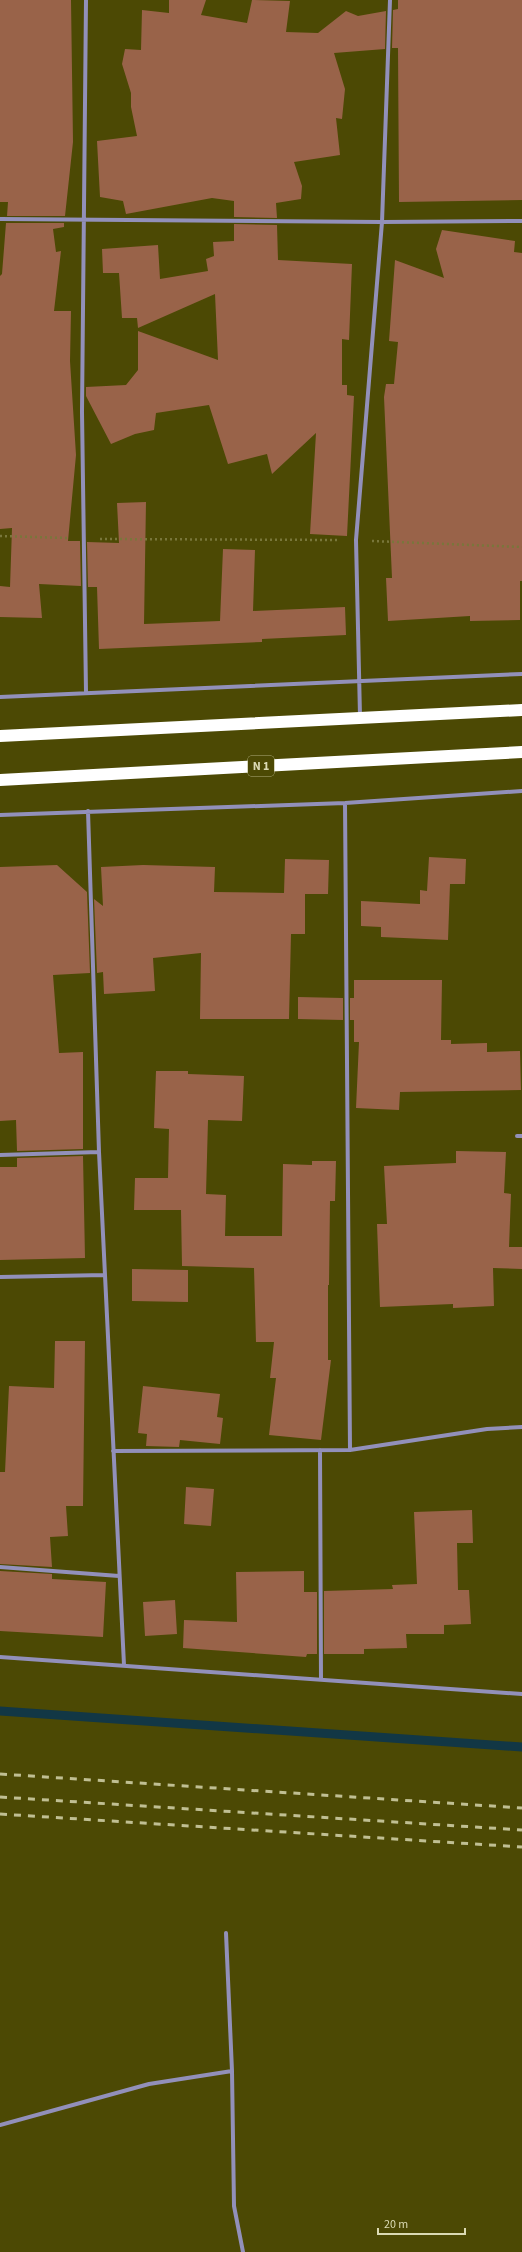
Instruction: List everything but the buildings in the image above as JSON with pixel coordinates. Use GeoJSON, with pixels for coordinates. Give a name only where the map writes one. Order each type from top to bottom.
{"type":"FeatureCollection","features":[{"type":"Feature","properties":{"kind":"highway"},"geometry":{"type":"LineString","coordinates":[[0,736],[522,710]]}},
{"type":"Feature","properties":{"kind":"highway","name":"N 1"},"geometry":{"type":"LineString","coordinates":[[0,780],[522,752]]}},
{"type":"Feature","properties":{"kind":"street"},"geometry":{"type":"LineString","coordinates":[[86,0],[82,412],[86,692]]}},
{"type":"Feature","properties":{"kind":"street"},"geometry":{"type":"LineString","coordinates":[[360,718],[361,682],[356,540],[382,222],[390,0]]}},
{"type":"Feature","properties":{"kind":"street"},"geometry":{"type":"LineString","coordinates":[[0,219],[382,222],[522,221]]}},
{"type":"Feature","properties":{"kind":"street"},"geometry":{"type":"LineString","coordinates":[[0,698],[86,692],[361,682],[522,674]]}},
{"type":"Feature","properties":{"kind":"street"},"geometry":{"type":"LineString","coordinates":[[0,815],[345,802],[522,791]]}},
{"type":"Feature","properties":{"kind":"street"},"geometry":{"type":"LineString","coordinates":[[345,802],[350,1450]]}},
{"type":"Feature","properties":{"kind":"street"},"geometry":{"type":"LineString","coordinates":[[88,811],[99,1152],[124,1666]]}},
{"type":"Feature","properties":{"kind":"street"},"geometry":{"type":"LineString","coordinates":[[0,1155],[99,1152]]}},
{"type":"Feature","properties":{"kind":"street"},"geometry":{"type":"LineString","coordinates":[[0,1277],[105,1275]]}},
{"type":"Feature","properties":{"kind":"street"},"geometry":{"type":"LineString","coordinates":[[114,1451],[350,1450],[487,1429],[522,1427]]}},
{"type":"Feature","properties":{"kind":"street"},"geometry":{"type":"LineString","coordinates":[[320,1450],[321,1679]]}},
{"type":"Feature","properties":{"kind":"street"},"geometry":{"type":"LineString","coordinates":[[0,1567],[120,1576]]}},
{"type":"Feature","properties":{"kind":"street"},"geometry":{"type":"LineString","coordinates":[[0,1657],[522,1694]]}},
{"type":"Feature","properties":{"kind":"street"},"geometry":{"type":"LineString","coordinates":[[226,1933],[232,2071],[234,2206],[243,2252]]}},
{"type":"Feature","properties":{"kind":"street"},"geometry":{"type":"LineString","coordinates":[[0,2125],[149,2084],[232,2071]]}},
{"type":"Feature","properties":{"kind":"path"},"geometry":{"type":"LineString","coordinates":[[0,536],[85,539],[356,540],[522,547]]}},
{"type":"Feature","properties":{"kind":"waterway"},"geometry":{"type":"LineString","coordinates":[[0,1711],[522,1747]]}},
{"type":"Feature","properties":{"kind":"railway"},"geometry":{"type":"LineString","coordinates":[[0,1774],[522,1808]]}},
{"type":"Feature","properties":{"kind":"railway"},"geometry":{"type":"LineString","coordinates":[[0,1797],[522,1830]]}},
{"type":"Feature","properties":{"kind":"railway"},"geometry":{"type":"LineString","coordinates":[[0,1814],[522,1847]]}}]}
